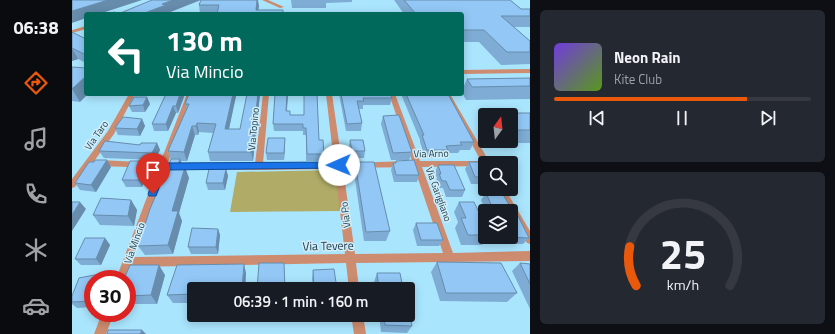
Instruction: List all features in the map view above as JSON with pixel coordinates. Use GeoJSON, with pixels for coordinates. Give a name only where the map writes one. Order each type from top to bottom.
{"type":"FeatureCollection","features":[{"type":"Feature","properties":{"kind":"street"},"geometry":{"type":"LineString","coordinates":[[264,0],[282,7]]}},
{"type":"Feature","properties":{"kind":"street"},"geometry":{"type":"LineString","coordinates":[[72,32],[84,28]]}},
{"type":"Feature","properties":{"kind":"street"},"geometry":{"type":"LineString","coordinates":[[464,72],[530,70]]}},
{"type":"Feature","properties":{"kind":"street","name":"Via Taro"},"geometry":{"type":"LineString","coordinates":[[72,185],[111,132],[131,96]]}},
{"type":"Feature","properties":{"kind":"street","name":"Via Mincio"},"geometry":{"type":"LineString","coordinates":[[124,270],[189,96]]}},
{"type":"Feature","properties":{"kind":"street","name":"Via Topino"},"geometry":{"type":"LineString","coordinates":[[259,167],[266,96]]}},
{"type":"Feature","properties":{"kind":"street","name":"Via Po"},"geometry":{"type":"LineString","coordinates":[[329,96],[353,282]]}},
{"type":"Feature","properties":{"kind":"street","name":"Via Garigliano"},"geometry":{"type":"LineString","coordinates":[[393,96],[450,257]]}},
{"type":"Feature","properties":{"kind":"street"},"geometry":{"type":"LineString","coordinates":[[448,96],[482,156]]}},
{"type":"Feature","properties":{"kind":"street","name":"Via Arno"},"geometry":{"type":"LineString","coordinates":[[88,162],[163,166],[259,167],[478,163]]}},
{"type":"Feature","properties":{"kind":"street"},"geometry":{"type":"LineString","coordinates":[[505,196],[530,240]]}},
{"type":"Feature","properties":{"kind":"street","name":"Via Tevere"},"geometry":{"type":"LineString","coordinates":[[127,262],[530,256]]}},
{"type":"Feature","properties":{"kind":"street"},"geometry":{"type":"LineString","coordinates":[[100,334],[105,322]]}},
{"type":"Feature","properties":{"kind":"street"},"geometry":{"type":"LineString","coordinates":[[358,322],[360,334]]}},
{"type":"Feature","properties":{"kind":"shaded area"},"geometry":{"type":"Polygon","coordinates":[[[337,170],[341,211],[230,212],[237,172],[337,170]]]}},
{"type":"Feature","properties":{"kind":"building"},"geometry":{"type":"Polygon","coordinates":[[[72,0],[108,0],[72,11],[72,0]]]}},
{"type":"Feature","properties":{"kind":"building"},"geometry":{"type":"Polygon","coordinates":[[[152,0],[173,0],[162,4],[166,5],[147,12],[123,12],[152,0]]]}},
{"type":"Feature","properties":{"kind":"building"},"geometry":{"type":"Polygon","coordinates":[[[201,0],[257,0],[256,10],[283,10],[283,12],[217,12],[219,5],[199,5],[201,0]]]}},
{"type":"Feature","properties":{"kind":"building"},"geometry":{"type":"Polygon","coordinates":[[[404,0],[510,0],[521,9],[530,9],[530,16],[501,16],[530,41],[530,52],[507,52],[484,30],[464,30],[464,12],[414,12],[404,0]]]}},
{"type":"Feature","properties":{"kind":"building"},"geometry":{"type":"Polygon","coordinates":[[[72,32],[84,38],[84,54],[72,48],[72,32]]]}},
{"type":"Feature","properties":{"kind":"building"},"geometry":{"type":"Polygon","coordinates":[[[72,67],[84,68],[84,78],[72,89],[72,67]]]}},
{"type":"Feature","properties":{"kind":"building"},"geometry":{"type":"Polygon","coordinates":[[[530,78],[530,86],[472,87],[467,79],[530,78]]]}},
{"type":"Feature","properties":{"kind":"building"},"geometry":{"type":"Polygon","coordinates":[[[165,96],[179,96],[176,106],[173,106],[166,124],[152,124],[165,96]]]}},
{"type":"Feature","properties":{"kind":"building"},"geometry":{"type":"Polygon","coordinates":[[[188,96],[233,96],[225,129],[240,129],[247,96],[258,96],[251,152],[208,152],[216,124],[197,123],[196,126],[192,126],[184,152],[168,151],[189,104],[185,104],[188,96]]]}},
{"type":"Feature","properties":{"kind":"building"},"geometry":{"type":"Polygon","coordinates":[[[275,96],[287,96],[286,111],[290,111],[290,115],[304,115],[304,96],[317,96],[319,140],[323,140],[324,154],[307,154],[306,128],[303,128],[303,124],[273,124],[275,96]]]}},
{"type":"Feature","properties":{"kind":"building"},"geometry":{"type":"Polygon","coordinates":[[[341,96],[391,96],[392,98],[363,98],[364,101],[357,101],[362,123],[347,124],[341,96]]]}},
{"type":"Feature","properties":{"kind":"building"},"geometry":{"type":"Polygon","coordinates":[[[407,96],[449,96],[474,142],[460,142],[462,145],[446,146],[448,150],[427,150],[422,135],[424,135],[407,96]]]}},
{"type":"Feature","properties":{"kind":"building"},"geometry":{"type":"Polygon","coordinates":[[[134,97],[147,97],[143,105],[129,106],[134,97]]]}},
{"type":"Feature","properties":{"kind":"building"},"geometry":{"type":"Polygon","coordinates":[[[518,113],[530,113],[530,130],[518,130],[518,113]]]}},
{"type":"Feature","properties":{"kind":"building"},"geometry":{"type":"Polygon","coordinates":[[[399,115],[412,152],[393,153],[383,116],[399,115]]]}},
{"type":"Feature","properties":{"kind":"building"},"geometry":{"type":"Polygon","coordinates":[[[123,117],[142,119],[137,129],[115,128],[123,117]]]}},
{"type":"Feature","properties":{"kind":"building"},"geometry":{"type":"Polygon","coordinates":[[[268,138],[285,138],[284,153],[266,153],[268,138]]]}},
{"type":"Feature","properties":{"kind":"building"},"geometry":{"type":"Polygon","coordinates":[[[350,140],[363,140],[365,151],[352,151],[350,140]]]}},
{"type":"Feature","properties":{"kind":"building"},"geometry":{"type":"Polygon","coordinates":[[[105,141],[140,145],[141,143],[157,143],[152,153],[99,151],[105,141]]]}},
{"type":"Feature","properties":{"kind":"building"},"geometry":{"type":"Polygon","coordinates":[[[171,159],[180,159],[177,167],[185,167],[172,211],[178,211],[168,245],[138,246],[150,209],[171,159]]]}},
{"type":"Feature","properties":{"kind":"building"},"geometry":{"type":"Polygon","coordinates":[[[95,160],[107,160],[91,185],[75,183],[89,162],[94,162],[95,160]]]}},
{"type":"Feature","properties":{"kind":"building"},"geometry":{"type":"Polygon","coordinates":[[[414,160],[419,175],[396,175],[393,163],[396,163],[396,161],[414,160]]]}},
{"type":"Feature","properties":{"kind":"building"},"geometry":{"type":"Polygon","coordinates":[[[130,161],[147,161],[138,180],[122,180],[130,161]]]}},
{"type":"Feature","properties":{"kind":"building"},"geometry":{"type":"Polygon","coordinates":[[[355,162],[374,162],[390,231],[366,232],[355,162]]]}},
{"type":"Feature","properties":{"kind":"building"},"geometry":{"type":"Polygon","coordinates":[[[469,162],[478,162],[478,177],[475,177],[469,162]]]}},
{"type":"Feature","properties":{"kind":"building"},"geometry":{"type":"Polygon","coordinates":[[[438,165],[454,165],[465,190],[450,190],[446,181],[442,181],[439,174],[441,174],[438,165]]]}},
{"type":"Feature","properties":{"kind":"building"},"geometry":{"type":"Polygon","coordinates":[[[209,169],[226,169],[223,183],[206,183],[209,169]]]}},
{"type":"Feature","properties":{"kind":"building"},"geometry":{"type":"Polygon","coordinates":[[[487,196],[504,196],[509,204],[491,204],[487,196]]]}},
{"type":"Feature","properties":{"kind":"building"},"geometry":{"type":"Polygon","coordinates":[[[101,198],[131,200],[128,216],[93,215],[101,198]]]}},
{"type":"Feature","properties":{"kind":"building"},"geometry":{"type":"Polygon","coordinates":[[[72,202],[80,202],[72,215],[72,202]]]}},
{"type":"Feature","properties":{"kind":"building"},"geometry":{"type":"Polygon","coordinates":[[[459,202],[474,202],[478,210],[478,235],[468,235],[461,218],[466,218],[459,202]]]}},
{"type":"Feature","properties":{"kind":"building"},"geometry":{"type":"Polygon","coordinates":[[[518,216],[529,238],[518,238],[518,216]]]}},
{"type":"Feature","properties":{"kind":"building"},"geometry":{"type":"Polygon","coordinates":[[[416,223],[437,223],[443,240],[421,240],[416,223]]]}},
{"type":"Feature","properties":{"kind":"building"},"geometry":{"type":"Polygon","coordinates":[[[192,228],[218,229],[216,247],[188,247],[192,228]]]}},
{"type":"Feature","properties":{"kind":"building"},"geometry":{"type":"Polygon","coordinates":[[[85,238],[105,238],[96,259],[75,259],[85,238]]]}},
{"type":"Feature","properties":{"kind":"building"},"geometry":{"type":"Polygon","coordinates":[[[437,262],[501,263],[517,293],[446,293],[437,262]]]}},
{"type":"Feature","properties":{"kind":"building"},"geometry":{"type":"Polygon","coordinates":[[[259,263],[284,263],[285,282],[258,282],[259,263]]]}},
{"type":"Feature","properties":{"kind":"building"},"geometry":{"type":"Polygon","coordinates":[[[520,263],[530,264],[530,284],[520,263]]]}},
{"type":"Feature","properties":{"kind":"building"},"geometry":{"type":"Polygon","coordinates":[[[244,264],[243,282],[187,282],[187,294],[167,295],[177,265],[244,264]]]}},
{"type":"Feature","properties":{"kind":"building"},"geometry":{"type":"Polygon","coordinates":[[[130,265],[159,265],[151,295],[136,296],[136,270],[128,270],[130,265]]]}},
{"type":"Feature","properties":{"kind":"building"},"geometry":{"type":"Polygon","coordinates":[[[334,269],[336,282],[314,282],[313,270],[334,269]]]}},
{"type":"Feature","properties":{"kind":"building"},"geometry":{"type":"Polygon","coordinates":[[[377,273],[400,273],[402,282],[378,282],[377,273]]]}},
{"type":"Feature","properties":{"kind":"building"},"geometry":{"type":"Polygon","coordinates":[[[84,277],[84,301],[72,302],[72,296],[79,278],[84,277]]]}},
{"type":"Feature","properties":{"kind":"building"},"geometry":{"type":"Polygon","coordinates":[[[385,322],[411,322],[412,326],[385,325],[385,322]]]}},
{"type":"Feature","properties":{"kind":"building"},"geometry":{"type":"Polygon","coordinates":[[[108,330],[142,330],[140,334],[107,334],[108,330]]]}},
{"type":"Feature","properties":{"kind":"route"},"geometry":{"type":"LineString","coordinates":[[153,194],[163,166],[259,167],[339,165]]}}]}
